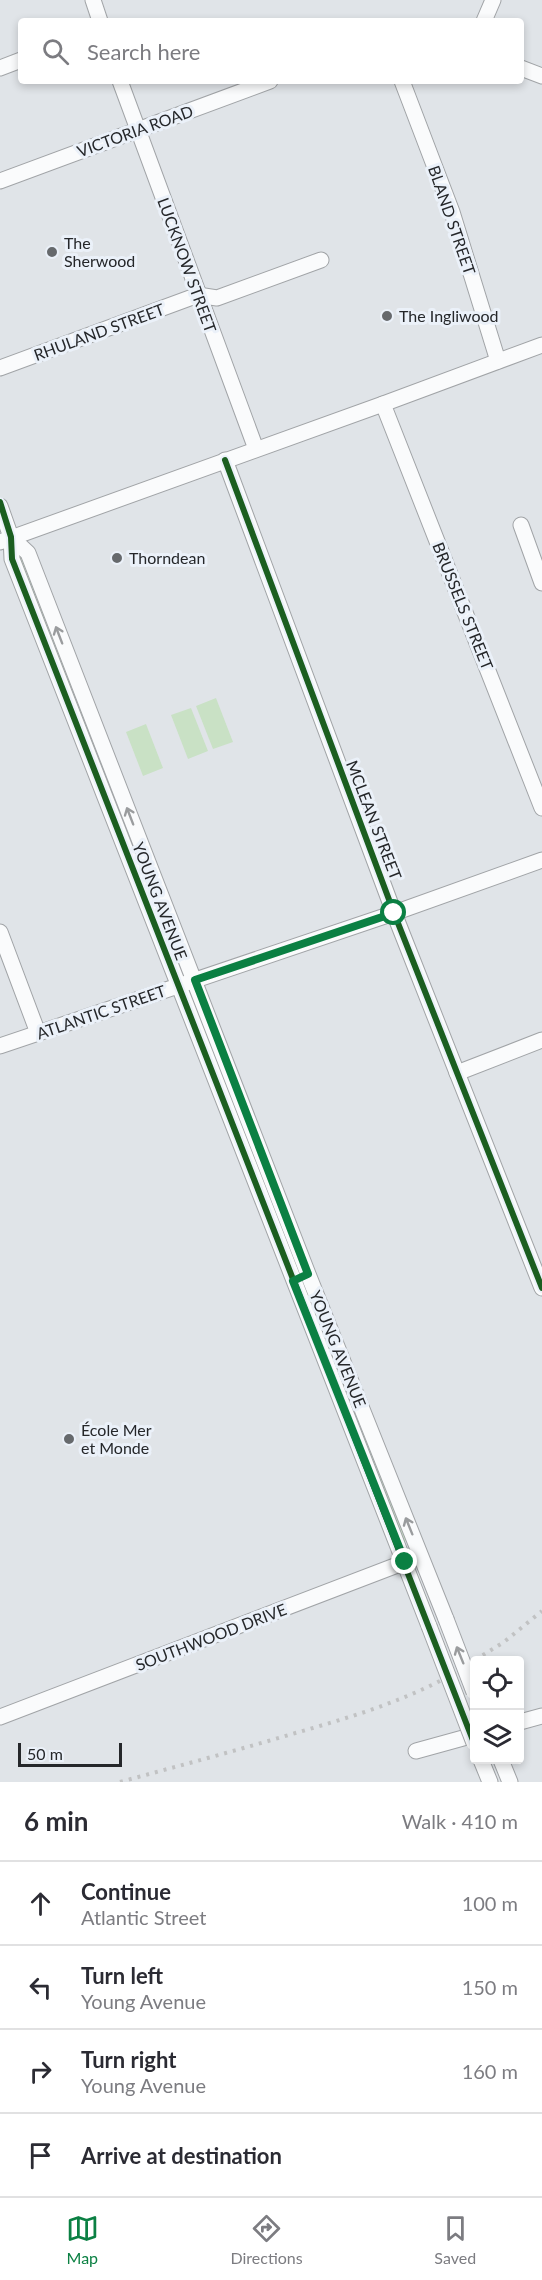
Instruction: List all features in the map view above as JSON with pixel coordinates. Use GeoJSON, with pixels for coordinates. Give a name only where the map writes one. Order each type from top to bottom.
{"type":"FeatureCollection","features":[{"type":"Feature","properties":{"kind":"street"},"geometry":{"type":"LineString","coordinates":[[93,0],[99,18]]}},
{"type":"Feature","properties":{"kind":"street"},"geometry":{"type":"LineString","coordinates":[[485,18],[493,0]]}},
{"type":"Feature","properties":{"kind":"street"},"geometry":{"type":"LineString","coordinates":[[0,68],[18,61]]}},
{"type":"Feature","properties":{"kind":"street"},"geometry":{"type":"LineString","coordinates":[[524,69],[542,76]]}},
{"type":"Feature","properties":{"kind":"street","name":"LUCKNOW STREET"},"geometry":{"type":"LineString","coordinates":[[121,84],[256,449]]}},
{"type":"Feature","properties":{"kind":"street","name":"VICTORIA ROAD"},"geometry":{"type":"LineString","coordinates":[[0,182],[262,84]]}},
{"type":"Feature","properties":{"kind":"street","name":"BLAND STREET"},"geometry":{"type":"LineString","coordinates":[[403,84],[452,213],[498,361]]}},
{"type":"Feature","properties":{"kind":"street","name":"RHULAND STREET"},"geometry":{"type":"LineString","coordinates":[[0,368],[198,295],[217,298],[321,260]]}},
{"type":"Feature","properties":{"kind":"street"},"geometry":{"type":"LineString","coordinates":[[0,506],[6,540],[542,345]]}},
{"type":"Feature","properties":{"kind":"street","name":"BRUSSELS STREET"},"geometry":{"type":"LineString","coordinates":[[383,404],[542,808]]}},
{"type":"Feature","properties":{"kind":"street","name":"MCLEAN STREET"},"geometry":{"type":"LineString","coordinates":[[225,460],[394,913],[542,1288]]}},
{"type":"Feature","properties":{"kind":"street"},"geometry":{"type":"LineString","coordinates":[[521,525],[542,582]]}},
{"type":"Feature","properties":{"kind":"street","name":"YOUNG AVENUE"},"geometry":{"type":"LineString","coordinates":[[6,540],[28,553],[308,1274],[470,1682]]}},
{"type":"Feature","properties":{"kind":"street","name":"YOUNG AVENUE"},"geometry":{"type":"LineString","coordinates":[[6,540],[470,1733]]}},
{"type":"Feature","properties":{"kind":"street","name":"ATLANTIC STREET"},"geometry":{"type":"LineString","coordinates":[[0,1046],[394,913],[542,860]]}},
{"type":"Feature","properties":{"kind":"street"},"geometry":{"type":"LineString","coordinates":[[0,932],[38,1033]]}},
{"type":"Feature","properties":{"kind":"street"},"geometry":{"type":"LineString","coordinates":[[457,1073],[542,1040]]}},
{"type":"Feature","properties":{"kind":"street"},"geometry":{"type":"LineString","coordinates":[[293,1281],[308,1274]]}},
{"type":"Feature","properties":{"kind":"street","name":"SOUTHWOOD DRIVE"},"geometry":{"type":"LineString","coordinates":[[0,1717],[421,1556]]}},
{"type":"Feature","properties":{"kind":"street"},"geometry":{"type":"LineString","coordinates":[[524,1721],[542,1716]]}},
{"type":"Feature","properties":{"kind":"street"},"geometry":{"type":"LineString","coordinates":[[416,1751],[470,1736]]}},
{"type":"Feature","properties":{"kind":"street"},"geometry":{"type":"LineString","coordinates":[[483,1764],[489,1779]]}},
{"type":"Feature","properties":{"kind":"green space"},"geometry":{"type":"Polygon","coordinates":[[[18,555],[21,555],[180,966],[177,966],[18,555]]]}},
{"type":"Feature","properties":{"kind":"green space"},"geometry":{"type":"Polygon","coordinates":[[[216,698],[233,742],[213,749],[196,706],[216,698]]]}},
{"type":"Feature","properties":{"kind":"green space"},"geometry":{"type":"Polygon","coordinates":[[[191,708],[208,751],[188,759],[171,715],[191,708]]]}},
{"type":"Feature","properties":{"kind":"green space"},"geometry":{"type":"Polygon","coordinates":[[[146,724],[163,768],[143,776],[126,732],[146,724]]]}},
{"type":"Feature","properties":{"kind":"green space"},"geometry":{"type":"Polygon","coordinates":[[[304,1283],[407,1540],[405,1542],[303,1285],[304,1283]]]}},
{"type":"Feature","properties":{"kind":"railway"},"geometry":{"type":"LineString","coordinates":[[481,1656],[504,1642],[542,1611]]}},
{"type":"Feature","properties":{"kind":"railway"},"geometry":{"type":"LineString","coordinates":[[120,1782],[363,1712],[432,1685],[470,1663]]}},
{"type":"Feature","properties":{"kind":"cycle path"},"geometry":{"type":"LineString","coordinates":[[225,460],[394,913],[542,1288]]}},
{"type":"Feature","properties":{"kind":"cycle path"},"geometry":{"type":"LineString","coordinates":[[0,502],[11,537],[12,559],[470,1733]]}},
{"type":"Feature","properties":{"kind":"place","name":"The Sherwood"},"geometry":{"type":"Point","coordinates":[52,252]}},
{"type":"Feature","properties":{"kind":"place","name":"The Ingliwood"},"geometry":{"type":"Point","coordinates":[387,316]}},
{"type":"Feature","properties":{"kind":"place","name":"Thorndean"},"geometry":{"type":"Point","coordinates":[117,558]}},
{"type":"Feature","properties":{"kind":"place","name":"École Mer et Monde"},"geometry":{"type":"Point","coordinates":[69,1439]}},
{"type":"Feature","properties":{"kind":"route"},"geometry":{"type":"LineString","coordinates":[[394,913],[195,980],[308,1274],[293,1281],[405,1562]]}}]}
